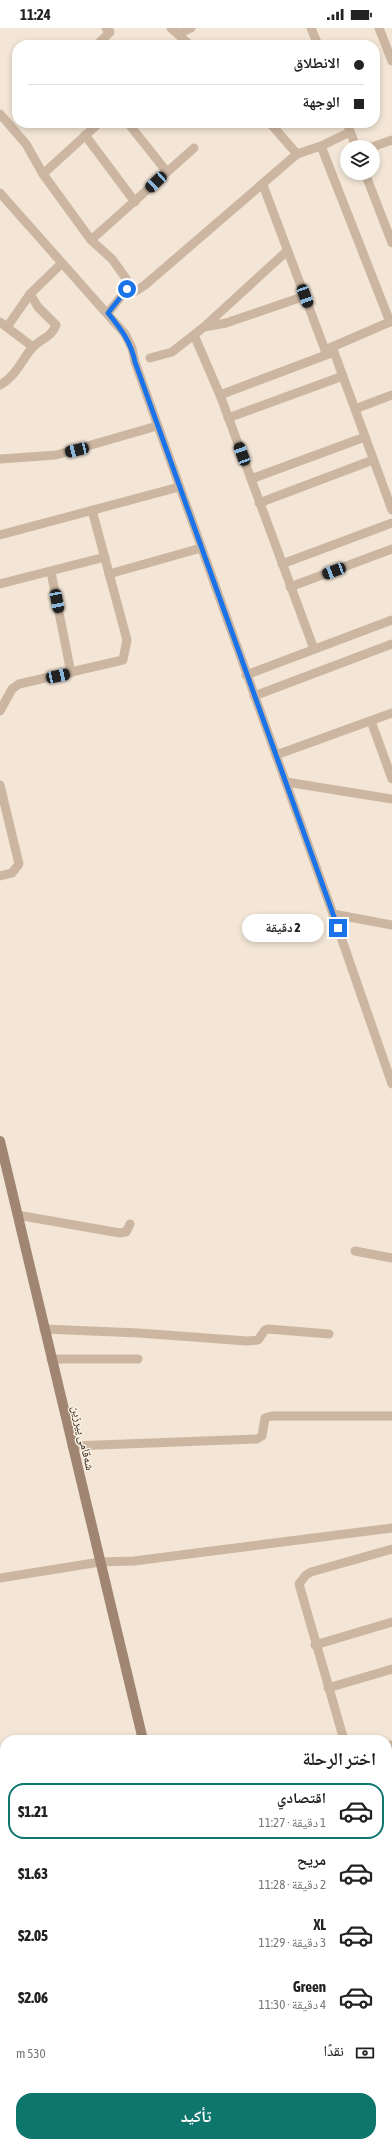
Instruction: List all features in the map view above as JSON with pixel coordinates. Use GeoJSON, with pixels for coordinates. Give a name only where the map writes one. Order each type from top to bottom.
{"type":"FeatureCollection","features":[{"type":"Feature","properties":{"kind":"street"},"geometry":{"type":"LineString","coordinates":[[102,40],[110,32],[106,28]]}},
{"type":"Feature","properties":{"kind":"street"},"geometry":{"type":"LineString","coordinates":[[174,31],[191,28]]}},
{"type":"Feature","properties":{"kind":"street"},"geometry":{"type":"LineString","coordinates":[[311,28],[316,40]]}},
{"type":"Feature","properties":{"kind":"street"},"geometry":{"type":"LineString","coordinates":[[379,28],[392,61]]}},
{"type":"Feature","properties":{"kind":"street"},"geometry":{"type":"LineString","coordinates":[[174,31],[184,40]]}},
{"type":"Feature","properties":{"kind":"street"},"geometry":{"type":"LineString","coordinates":[[0,114],[12,122]]}},
{"type":"Feature","properties":{"kind":"street"},"geometry":{"type":"LineString","coordinates":[[18,128],[43,174],[91,240],[112,259],[127,280],[128,284],[123,295],[108,313]]}},
{"type":"Feature","properties":{"kind":"street"},"geometry":{"type":"LineString","coordinates":[[43,174],[93,128]]}},
{"type":"Feature","properties":{"kind":"street"},"geometry":{"type":"LineString","coordinates":[[132,128],[167,172]]}},
{"type":"Feature","properties":{"kind":"street"},"geometry":{"type":"LineString","coordinates":[[274,128],[297,154]]}},
{"type":"Feature","properties":{"kind":"street"},"geometry":{"type":"LineString","coordinates":[[123,295],[136,291],[144,285],[297,154],[321,146],[347,128]]}},
{"type":"Feature","properties":{"kind":"street"},"geometry":{"type":"LineString","coordinates":[[348,128],[353,140]]}},
{"type":"Feature","properties":{"kind":"street"},"geometry":{"type":"LineString","coordinates":[[85,135],[135,202]]}},
{"type":"Feature","properties":{"kind":"street"},"geometry":{"type":"LineString","coordinates":[[380,144],[392,140]]}},
{"type":"Feature","properties":{"kind":"street"},"geometry":{"type":"LineString","coordinates":[[220,394],[329,351],[391,321],[321,146]]}},
{"type":"Feature","properties":{"kind":"street"},"geometry":{"type":"LineString","coordinates":[[91,240],[194,148]]}},
{"type":"Feature","properties":{"kind":"street"},"geometry":{"type":"LineString","coordinates":[[368,180],[392,243]]}},
{"type":"Feature","properties":{"kind":"street"},"geometry":{"type":"LineString","coordinates":[[263,184],[305,296],[329,351],[343,376],[392,510]]}},
{"type":"Feature","properties":{"kind":"street"},"geometry":{"type":"LineString","coordinates":[[0,193],[108,313],[125,334],[132,348],[135,362],[157,426],[286,782],[392,1084]]}},
{"type":"Feature","properties":{"kind":"street"},"geometry":{"type":"LineString","coordinates":[[150,358],[172,352],[194,335],[288,251]]}},
{"type":"Feature","properties":{"kind":"street"},"geometry":{"type":"LineString","coordinates":[[33,347],[3,324],[30,294],[62,263]]}},
{"type":"Feature","properties":{"kind":"street"},"geometry":{"type":"LineString","coordinates":[[0,385],[8,381],[19,369],[33,347],[54,332],[56,325],[38,307],[30,294]]}},
{"type":"Feature","properties":{"kind":"street"},"geometry":{"type":"LineString","coordinates":[[204,327],[226,323],[305,296]]}},
{"type":"Feature","properties":{"kind":"street"},"geometry":{"type":"LineString","coordinates":[[194,335],[220,394],[250,479],[314,649]]}},
{"type":"Feature","properties":{"kind":"street"},"geometry":{"type":"LineString","coordinates":[[228,418],[343,376]]}},
{"type":"Feature","properties":{"kind":"street"},"geometry":{"type":"LineString","coordinates":[[355,409],[392,396]]}},
{"type":"Feature","properties":{"kind":"street"},"geometry":{"type":"LineString","coordinates":[[0,459],[56,455],[157,426]]}},
{"type":"Feature","properties":{"kind":"street"},"geometry":{"type":"LineString","coordinates":[[250,479],[365,437]]}},
{"type":"Feature","properties":{"kind":"street"},"geometry":{"type":"LineString","coordinates":[[259,503],[374,460]]}},
{"type":"Feature","properties":{"kind":"street"},"geometry":{"type":"LineString","coordinates":[[0,535],[179,487]]}},
{"type":"Feature","properties":{"kind":"street"},"geometry":{"type":"LineString","coordinates":[[0,711],[12,689],[19,684],[123,660],[127,640],[92,510]]}},
{"type":"Feature","properties":{"kind":"street"},"geometry":{"type":"LineString","coordinates":[[282,564],[392,523]]}},
{"type":"Feature","properties":{"kind":"street"},"geometry":{"type":"LineString","coordinates":[[109,574],[201,548]]}},
{"type":"Feature","properties":{"kind":"street"},"geometry":{"type":"LineString","coordinates":[[290,587],[392,549]]}},
{"type":"Feature","properties":{"kind":"street"},"geometry":{"type":"LineString","coordinates":[[0,584],[105,557]]}},
{"type":"Feature","properties":{"kind":"street"},"geometry":{"type":"LineString","coordinates":[[51,572],[71,673]]}},
{"type":"Feature","properties":{"kind":"street"},"geometry":{"type":"LineString","coordinates":[[246,675],[392,620]]}},
{"type":"Feature","properties":{"kind":"street"},"geometry":{"type":"LineString","coordinates":[[254,696],[392,644]]}},
{"type":"Feature","properties":{"kind":"street"},"geometry":{"type":"LineString","coordinates":[[276,755],[392,713]]}},
{"type":"Feature","properties":{"kind":"street"},"geometry":{"type":"LineString","coordinates":[[371,721],[392,780]]}},
{"type":"Feature","properties":{"kind":"street"},"geometry":{"type":"LineString","coordinates":[[286,782],[392,799]]}},
{"type":"Feature","properties":{"kind":"street"},"geometry":{"type":"LineString","coordinates":[[0,786],[19,864],[12,874],[0,876]]}},
{"type":"Feature","properties":{"kind":"street"},"geometry":{"type":"LineString","coordinates":[[333,914],[392,925]]}},
{"type":"Feature","properties":{"kind":"street","name":"شەقامی پیرزین"},"geometry":{"type":"LineString","coordinates":[[0,1142],[142,1735]]}},
{"type":"Feature","properties":{"kind":"street"},"geometry":{"type":"LineString","coordinates":[[17,1215],[120,1233],[126,1232],[130,1224]]}},
{"type":"Feature","properties":{"kind":"street"},"geometry":{"type":"LineString","coordinates":[[355,1250],[392,1258]]}},
{"type":"Feature","properties":{"kind":"street"},"geometry":{"type":"LineString","coordinates":[[44,1329],[139,1332],[247,1340],[258,1340],[265,1330],[268,1329],[328,1334]]}},
{"type":"Feature","properties":{"kind":"street"},"geometry":{"type":"LineString","coordinates":[[51,1359],[138,1359]]}},
{"type":"Feature","properties":{"kind":"street"},"geometry":{"type":"LineString","coordinates":[[72,1446],[257,1438],[262,1436],[263,1421],[267,1416],[392,1416]]}},
{"type":"Feature","properties":{"kind":"street"},"geometry":{"type":"LineString","coordinates":[[0,1578],[100,1562],[134,1561],[392,1528]]}},
{"type":"Feature","properties":{"kind":"street"},"geometry":{"type":"LineString","coordinates":[[342,1735],[299,1591],[299,1584],[302,1579],[311,1572],[392,1549]]}},
{"type":"Feature","properties":{"kind":"street"},"geometry":{"type":"LineString","coordinates":[[315,1645],[392,1622]]}},
{"type":"Feature","properties":{"kind":"street"},"geometry":{"type":"LineString","coordinates":[[328,1688],[392,1669]]}},
{"type":"Feature","properties":{"kind":"route"},"geometry":{"type":"LineString","coordinates":[[127,289],[108,313],[125,334],[132,348],[135,362],[246,675],[338,928]]}}]}
